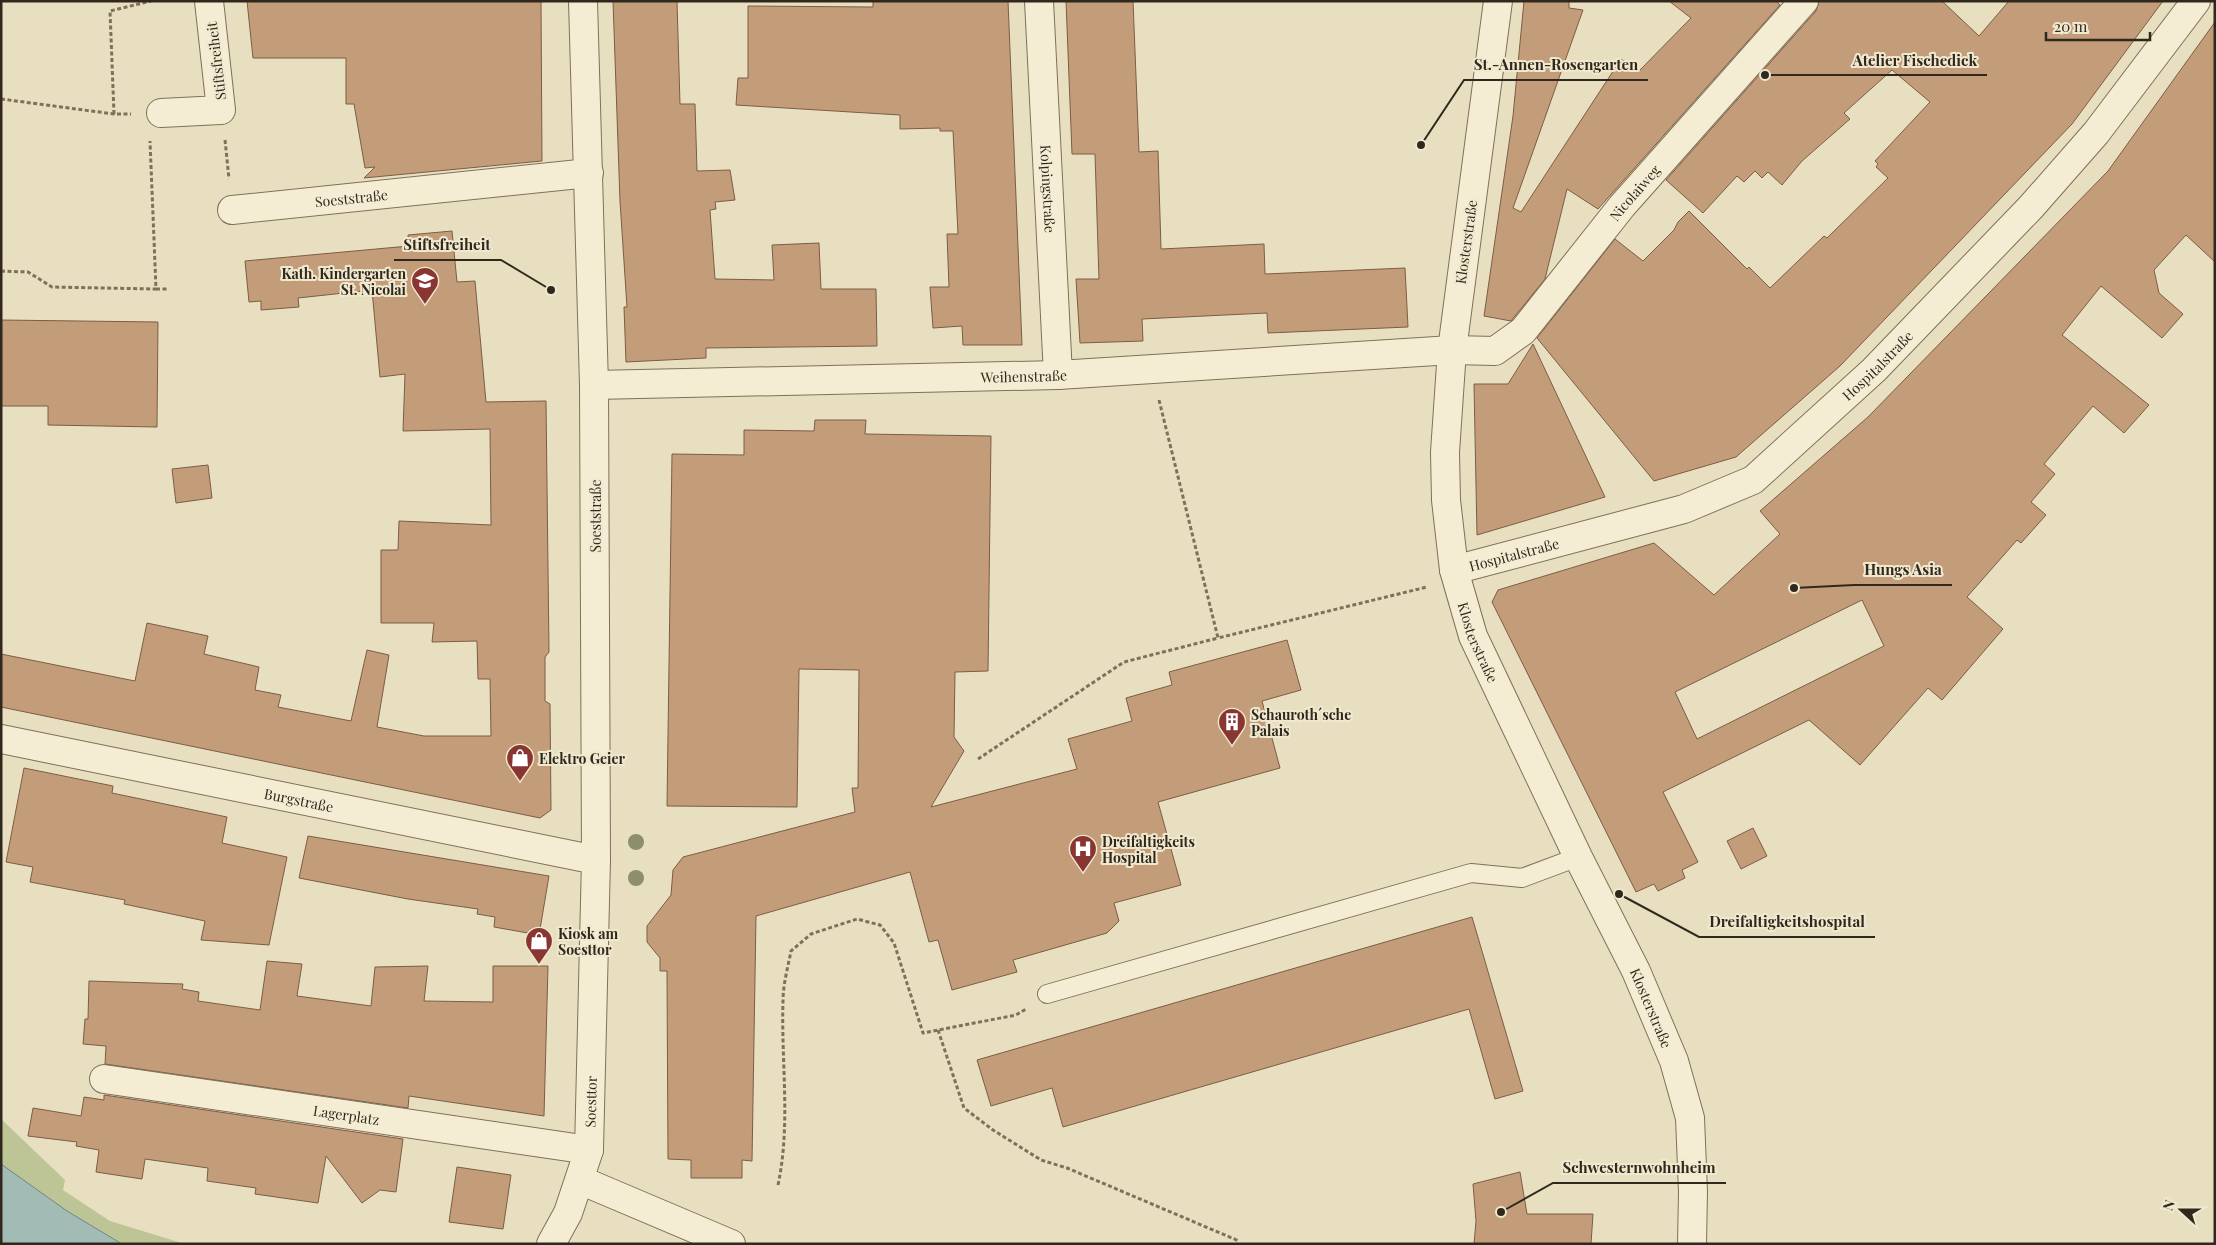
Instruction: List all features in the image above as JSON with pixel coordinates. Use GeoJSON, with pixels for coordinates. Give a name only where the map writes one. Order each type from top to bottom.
{"type":"FeatureCollection","features":[{"type":"Feature","properties":{"kind":"street","name":"Stiftsfreiheit"},"geometry":{"type":"LineString","coordinates":[[209,1],[221,110]]}},
{"type":"Feature","properties":{"kind":"street","name":"Soeststraße"},"geometry":{"type":"LineString","coordinates":[[583,1],[594,385],[596,860]]}},
{"type":"Feature","properties":{"kind":"street","name":"Kolpingstraße"},"geometry":{"type":"LineString","coordinates":[[1039,1],[1058,375]]}},
{"type":"Feature","properties":{"kind":"street","name":"Klosterstraße"},"geometry":{"type":"LineString","coordinates":[[1498,1],[1452,350],[1445,452],[1446,500],[1455,575],[1473,636],[1578,857],[1636,971],[1674,1061],[1690,1118],[1693,1192],[1692,1244]]}},
{"type":"Feature","properties":{"kind":"street","name":"Nicolaiweg"},"geometry":{"type":"LineString","coordinates":[[1452,350],[1495,351],[1523,331],[1622,206],[1804,1]]}},
{"type":"Feature","properties":{"kind":"street","name":"Hospitalstraße"},"geometry":{"type":"LineString","coordinates":[[1455,575],[1684,509],[1753,480],[1874,370],[2031,206],[2096,133],[2196,1]]}},
{"type":"Feature","properties":{"kind":"street"},"geometry":{"type":"LineString","coordinates":[[155,114],[221,110]]}},
{"type":"Feature","properties":{"kind":"street","name":"Soeststraße"},"geometry":{"type":"LineString","coordinates":[[232,210],[589,173]]}},
{"type":"Feature","properties":{"kind":"street","name":"Weihenstraße"},"geometry":{"type":"LineString","coordinates":[[594,385],[1058,375],[1452,350]]}},
{"type":"Feature","properties":{"kind":"street","name":"Burgstraße"},"geometry":{"type":"LineString","coordinates":[[1,739],[596,860]]}},
{"type":"Feature","properties":{"kind":"street","name":"Soesttor"},"geometry":{"type":"LineString","coordinates":[[551,1244],[568,1213],[589,1150],[596,860]]}},
{"type":"Feature","properties":{"kind":"street","name":"Lagerplatz"},"geometry":{"type":"LineString","coordinates":[[104,1079],[589,1150]]}},
{"type":"Feature","properties":{"kind":"street"},"geometry":{"type":"LineString","coordinates":[[580,1180],[730,1244]]}},
{"type":"Feature","properties":{"kind":"lane"},"geometry":{"type":"LineString","coordinates":[[1047,994],[1471,873],[1522,878],[1578,857]]}},
{"type":"Feature","properties":{"kind":"path"},"geometry":{"type":"LineString","coordinates":[[114,114],[110,11],[151,1]]}},
{"type":"Feature","properties":{"kind":"path"},"geometry":{"type":"LineString","coordinates":[[1,99],[114,114],[155,114],[156,289]]}},
{"type":"Feature","properties":{"kind":"path","name":"Stiftsfreiheit"},"geometry":{"type":"LineString","coordinates":[[221,110],[232,210]]}},
{"type":"Feature","properties":{"kind":"path"},"geometry":{"type":"LineString","coordinates":[[1,271],[28,272],[52,287],[167,289]]}},
{"type":"Feature","properties":{"kind":"path"},"geometry":{"type":"LineString","coordinates":[[1152,370],[1218,638]]}},
{"type":"Feature","properties":{"kind":"path"},"geometry":{"type":"LineString","coordinates":[[978,759],[1124,662],[1455,575]]}},
{"type":"Feature","properties":{"kind":"path"},"geometry":{"type":"LineString","coordinates":[[778,1185],[783,1163],[785,1085],[783,999],[790,951],[811,934],[857,919],[880,925],[894,943],[922,1033],[1016,1015],[1047,994]]}},
{"type":"Feature","properties":{"kind":"path"},"geometry":{"type":"LineString","coordinates":[[938,1030],[964,1108],[993,1130],[1041,1160],[1067,1168],[1239,1241]]}},
{"type":"Feature","properties":{"kind":"green space"},"geometry":{"type":"Polygon","coordinates":[[[1,1119],[65,1180],[63,1190],[110,1221],[185,1244],[122,1244],[67,1211],[1,1164],[1,1119]]]}},
{"type":"Feature","properties":{"kind":"water"},"geometry":{"type":"Polygon","coordinates":[[[1,1164],[67,1211],[122,1244],[1,1244],[1,1164]]]}},
{"type":"Feature","properties":{"kind":"building"},"geometry":{"type":"Polygon","coordinates":[[[247,1],[541,1],[542,161],[364,178],[375,167],[365,168],[354,104],[346,104],[346,58],[253,58],[247,1]]]}},
{"type":"Feature","properties":{"kind":"building"},"geometry":{"type":"Polygon","coordinates":[[[613,1],[677,1],[680,104],[695,104],[697,171],[730,170],[735,200],[715,202],[716,209],[710,210],[715,279],[774,280],[772,245],[819,243],[821,289],[876,289],[877,346],[706,348],[706,358],[626,362],[624,307],[627,307],[620,201],[613,1]]]}},
{"type":"Feature","properties":{"kind":"building"},"geometry":{"type":"Polygon","coordinates":[[[873,1],[1008,1],[1022,345],[963,345],[962,326],[933,328],[930,287],[949,287],[947,234],[958,234],[953,131],[940,131],[940,128],[900,129],[900,115],[736,105],[738,78],[748,78],[748,6],[873,7],[873,1]]]}},
{"type":"Feature","properties":{"kind":"building"},"geometry":{"type":"Polygon","coordinates":[[[1066,1],[1133,1],[1139,152],[1158,151],[1161,249],[1264,244],[1265,274],[1405,268],[1408,327],[1268,333],[1267,313],[1142,319],[1143,341],[1080,343],[1076,279],[1099,279],[1095,154],[1072,154],[1066,1]]]}},
{"type":"Feature","properties":{"kind":"building"},"geometry":{"type":"Polygon","coordinates":[[[1524,1],[1569,1],[1569,8],[1583,10],[1513,208],[1521,212],[1621,59],[1639,71],[1691,18],[1669,1],[1776,1],[1780,5],[1598,209],[1567,189],[1545,279],[1511,321],[1484,316],[1513,116],[1524,1]]]}},
{"type":"Feature","properties":{"kind":"building"},"geometry":{"type":"Polygon","coordinates":[[[1819,1],[1942,1],[1979,36],[2009,1],[2163,1],[2072,124],[1840,366],[1736,457],[1654,481],[1537,338],[1615,239],[1643,261],[1674,230],[1678,222],[1689,211],[1747,269],[1749,267],[1770,288],[1824,236],[1827,238],[1888,178],[1876,167],[1878,164],[1875,161],[1930,102],[1892,70],[1844,113],[1850,119],[1802,161],[1782,185],[1768,172],[1762,178],[1755,171],[1744,182],[1737,176],[1703,213],[1666,180],[1816,11],[1819,1]]]}},
{"type":"Feature","properties":{"kind":"building"},"geometry":{"type":"Polygon","coordinates":[[[2215,22],[2215,262],[2186,235],[2154,270],[2159,293],[2183,314],[2162,338],[2101,286],[2062,335],[2149,405],[2124,433],[2093,406],[2044,464],[2055,474],[2031,502],[2046,515],[2021,543],[2017,540],[1967,597],[2003,629],[1942,700],[1928,688],[1860,765],[1809,720],[1663,792],[1698,862],[1682,870],[1685,878],[1658,891],[1654,884],[1636,892],[1492,602],[1498,590],[1654,543],[1714,595],[1780,534],[1760,511],[1868,417],[2108,171],[2215,22]],[[1862,600],[1675,692],[1697,739],[1884,646],[1862,600]]]}},
{"type":"Feature","properties":{"kind":"building"},"geometry":{"type":"Polygon","coordinates":[[[452,231],[457,282],[475,281],[486,402],[546,401],[549,652],[545,657],[545,701],[550,704],[551,810],[540,818],[1,707],[1,654],[135,681],[147,623],[208,636],[204,654],[259,667],[255,690],[281,695],[278,707],[351,721],[367,650],[389,655],[377,727],[424,736],[491,736],[490,679],[478,679],[477,641],[432,642],[434,623],[381,623],[381,550],[398,550],[399,521],[491,525],[490,429],[403,431],[405,374],[380,377],[372,290],[298,298],[299,307],[261,310],[261,301],[249,302],[245,261],[409,246],[408,235],[452,231]]]}},
{"type":"Feature","properties":{"kind":"building"},"geometry":{"type":"Polygon","coordinates":[[[1,320],[158,322],[157,427],[48,425],[48,406],[1,406],[1,320]]]}},
{"type":"Feature","properties":{"kind":"building"},"geometry":{"type":"Polygon","coordinates":[[[1533,344],[1605,497],[1477,535],[1474,384],[1508,384],[1533,344]]]}},
{"type":"Feature","properties":{"kind":"building"},"geometry":{"type":"Polygon","coordinates":[[[815,420],[866,420],[865,434],[991,436],[988,671],[955,672],[954,737],[964,751],[931,807],[1077,769],[1068,739],[1132,721],[1126,698],[1172,685],[1169,672],[1287,640],[1301,690],[1262,701],[1280,768],[1158,802],[1181,885],[1114,903],[1119,921],[1107,933],[1013,960],[1017,972],[952,990],[938,940],[929,942],[910,872],[756,916],[752,1161],[742,1160],[742,1178],[691,1178],[691,1160],[668,1159],[667,971],[660,971],[660,958],[647,942],[647,926],[671,895],[673,870],[683,857],[855,812],[852,788],[858,788],[859,670],[799,669],[797,807],[667,806],[672,454],[744,455],[744,430],[814,431],[815,420]]]}},
{"type":"Feature","properties":{"kind":"building"},"geometry":{"type":"Polygon","coordinates":[[[208,465],[212,498],[176,503],[172,469],[208,465]]]}},
{"type":"Feature","properties":{"kind":"building"},"geometry":{"type":"Polygon","coordinates":[[[24,768],[113,786],[112,793],[227,817],[222,843],[287,857],[269,945],[201,940],[205,921],[124,904],[125,900],[30,882],[33,867],[6,862],[24,768]]]}},
{"type":"Feature","properties":{"kind":"building"},"geometry":{"type":"Polygon","coordinates":[[[1753,828],[1767,856],[1741,869],[1727,841],[1753,828]]]}},
{"type":"Feature","properties":{"kind":"building"},"geometry":{"type":"Polygon","coordinates":[[[308,836],[549,876],[539,935],[494,927],[495,917],[477,914],[478,909],[408,899],[299,878],[308,836]]]}},
{"type":"Feature","properties":{"kind":"building"},"geometry":{"type":"Polygon","coordinates":[[[1472,917],[1523,1091],[1495,1099],[1469,1009],[1063,1127],[1052,1088],[991,1106],[977,1060],[1472,917]]]}},
{"type":"Feature","properties":{"kind":"building"},"geometry":{"type":"Polygon","coordinates":[[[267,961],[302,964],[297,996],[371,1006],[375,967],[428,966],[424,1001],[493,1002],[493,966],[548,966],[544,1116],[409,1096],[408,1108],[105,1064],[106,1046],[83,1044],[85,1019],[88,1019],[89,981],[183,984],[182,989],[199,992],[198,1001],[260,1010],[267,961]]]}},
{"type":"Feature","properties":{"kind":"building"},"geometry":{"type":"Polygon","coordinates":[[[104,1095],[403,1139],[396,1192],[380,1190],[362,1203],[326,1156],[318,1203],[255,1194],[256,1188],[207,1181],[208,1168],[145,1159],[142,1179],[96,1172],[99,1150],[76,1146],[77,1142],[28,1136],[33,1108],[81,1116],[84,1097],[104,1100],[104,1095]]]}},
{"type":"Feature","properties":{"kind":"building"},"geometry":{"type":"Polygon","coordinates":[[[457,1167],[511,1175],[503,1229],[449,1222],[457,1167]]]}},
{"type":"Feature","properties":{"kind":"building"},"geometry":{"type":"Polygon","coordinates":[[[1520,1172],[1527,1214],[1593,1214],[1591,1244],[1474,1244],[1476,1221],[1473,1184],[1520,1172]]]}},
{"type":"Feature","properties":{"kind":"place","name":"Atelier Fischedick"},"geometry":{"type":"Point","coordinates":[1765,75]}},
{"type":"Feature","properties":{"kind":"place","name":"St.-Annen-Rosengarten"},"geometry":{"type":"Point","coordinates":[1421,145]}},
{"type":"Feature","properties":{"kind":"place","name":"Stiftsfreiheit"},"geometry":{"type":"Point","coordinates":[551,290]}},
{"type":"Feature","properties":{"kind":"place","name":"Kath. Kindergarten St. Nicolai"},"geometry":{"type":"Point","coordinates":[425,305]}},
{"type":"Feature","properties":{"kind":"place","name":"Hungs Asia"},"geometry":{"type":"Point","coordinates":[1794,588]}},
{"type":"Feature","properties":{"kind":"place","name":"Schauroth´sche Palais"},"geometry":{"type":"Point","coordinates":[1232,746]}},
{"type":"Feature","properties":{"kind":"place","name":"Elektro Geier"},"geometry":{"type":"Point","coordinates":[520,782]}},
{"type":"Feature","properties":{"kind":"place","name":"Dreifaltigkeits Hospital"},"geometry":{"type":"Point","coordinates":[1083,873]}},
{"type":"Feature","properties":{"kind":"place","name":"Dreifaltigkeitshospital"},"geometry":{"type":"Point","coordinates":[1619,894]}},
{"type":"Feature","properties":{"kind":"place","name":"Kiosk am Soesttor"},"geometry":{"type":"Point","coordinates":[539,965]}},
{"type":"Feature","properties":{"kind":"place","name":"Schwesternwohnheim"},"geometry":{"type":"Point","coordinates":[1501,1212]}}]}
